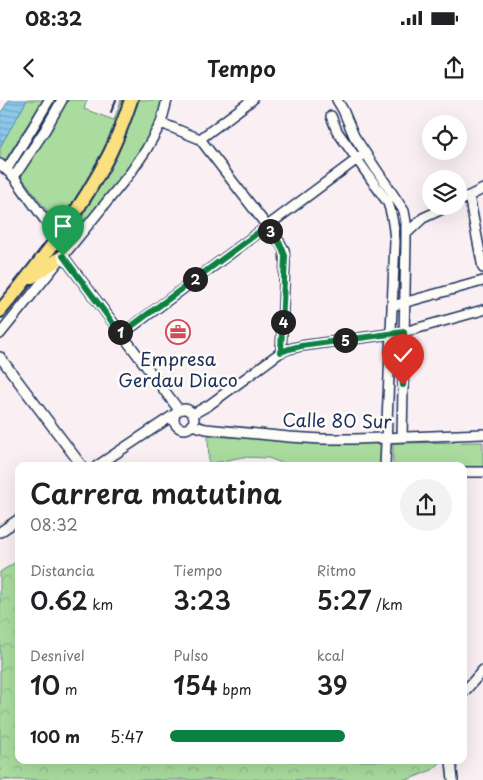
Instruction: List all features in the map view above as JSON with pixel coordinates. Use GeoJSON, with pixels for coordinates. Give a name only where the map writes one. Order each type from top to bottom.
{"type":"FeatureCollection","features":[{"type":"Feature","properties":{"kind":"highway"},"geometry":{"type":"LineString","coordinates":[[0,310],[23,283],[90,190],[119,132],[131,100]]}},
{"type":"Feature","properties":{"kind":"highway"},"geometry":{"type":"LineString","coordinates":[[23,283],[63,256]]}},
{"type":"Feature","properties":{"kind":"street"},"geometry":{"type":"LineString","coordinates":[[49,100],[19,150],[3,167],[27,193],[57,237]]}},
{"type":"Feature","properties":{"kind":"street"},"geometry":{"type":"LineString","coordinates":[[14,177],[62,100]]}},
{"type":"Feature","properties":{"kind":"street"},"geometry":{"type":"LineString","coordinates":[[0,334],[131,172],[161,123],[167,100]]}},
{"type":"Feature","properties":{"kind":"street"},"geometry":{"type":"LineString","coordinates":[[200,139],[252,100]]}},
{"type":"Feature","properties":{"kind":"street"},"geometry":{"type":"LineString","coordinates":[[337,100],[354,136],[404,211],[406,234],[402,437]]}},
{"type":"Feature","properties":{"kind":"street"},"geometry":{"type":"LineString","coordinates":[[331,116],[337,132],[388,203],[394,226],[395,242],[385,462]]}},
{"type":"Feature","properties":{"kind":"street"},"geometry":{"type":"LineString","coordinates":[[161,123],[200,139],[284,250],[281,352]]}},
{"type":"Feature","properties":{"kind":"street"},"geometry":{"type":"LineString","coordinates":[[19,150],[23,155],[28,156]]}},
{"type":"Feature","properties":{"kind":"street"},"geometry":{"type":"LineString","coordinates":[[121,334],[365,153]]}},
{"type":"Feature","properties":{"kind":"street"},"geometry":{"type":"LineString","coordinates":[[483,189],[469,196],[483,268]]}},
{"type":"Feature","properties":{"kind":"street"},"geometry":{"type":"LineString","coordinates":[[404,211],[415,217],[423,218]]}},
{"type":"Feature","properties":{"kind":"street"},"geometry":{"type":"LineString","coordinates":[[406,234],[423,218],[430,215]]}},
{"type":"Feature","properties":{"kind":"street"},"geometry":{"type":"LineString","coordinates":[[63,256],[177,412]]}},
{"type":"Feature","properties":{"kind":"street"},"geometry":{"type":"LineString","coordinates":[[371,336],[388,323],[392,310],[405,302],[483,281]]}},
{"type":"Feature","properties":{"kind":"street"},"geometry":{"type":"LineString","coordinates":[[193,414],[209,405],[281,352],[289,349],[404,332],[483,310]]}},
{"type":"Feature","properties":{"kind":"street"},"geometry":{"type":"LineString","coordinates":[[0,357],[79,462]]}},
{"type":"Feature","properties":{"kind":"street"},"geometry":{"type":"LineString","coordinates":[[103,462],[177,412],[185,409],[193,414],[194,420],[191,426],[182,428],[177,426],[174,420],[177,412]]}},
{"type":"Feature","properties":{"kind":"street","name":"Calle 80 Sur"},"geometry":{"type":"LineString","coordinates":[[191,426],[289,437],[356,439],[483,434]]}},
{"type":"Feature","properties":{"kind":"street"},"geometry":{"type":"LineString","coordinates":[[467,472],[483,472]]}},
{"type":"Feature","properties":{"kind":"street"},"geometry":{"type":"LineString","coordinates":[[0,532],[15,522]]}},
{"type":"Feature","properties":{"kind":"street"},"geometry":{"type":"LineString","coordinates":[[467,689],[483,670]]}},
{"type":"Feature","properties":{"kind":"street"},"geometry":{"type":"LineString","coordinates":[[451,764],[453,780]]}},
{"type":"Feature","properties":{"kind":"green space"},"geometry":{"type":"Polygon","coordinates":[[[27,100],[43,100],[4,162],[0,159],[0,147],[27,100]]]}},
{"type":"Feature","properties":{"kind":"green space"},"geometry":{"type":"Polygon","coordinates":[[[66,100],[87,100],[84,109],[114,120],[121,100],[126,100],[94,171],[59,227],[21,176],[52,129],[66,100]]]}},
{"type":"Feature","properties":{"kind":"green space"},"geometry":{"type":"Polygon","coordinates":[[[136,100],[163,100],[163,105],[154,128],[137,156],[79,229],[50,257],[136,100]]]}},
{"type":"Feature","properties":{"kind":"green space"},"geometry":{"type":"Polygon","coordinates":[[[208,436],[381,444],[380,462],[279,462],[268,458],[242,457],[209,462],[208,436]]]}},
{"type":"Feature","properties":{"kind":"green space"},"geometry":{"type":"Polygon","coordinates":[[[483,442],[483,467],[467,467],[467,462],[393,462],[393,443],[483,442]]]}},
{"type":"Feature","properties":{"kind":"green space"},"geometry":{"type":"Polygon","coordinates":[[[15,563],[15,764],[439,764],[432,770],[407,780],[0,780],[0,572],[15,563]]]}},
{"type":"Feature","properties":{"kind":"water"},"geometry":{"type":"Polygon","coordinates":[[[9,100],[27,100],[0,147],[0,114],[9,100]]]}},
{"type":"Feature","properties":{"kind":"railway"},"geometry":{"type":"LineString","coordinates":[[111,112],[116,100]]}},
{"type":"Feature","properties":{"kind":"place","name":"Empresa Gerdau Diaco"},"geometry":{"type":"Point","coordinates":[178,332]}},
{"type":"Feature","properties":{"kind":"route"},"geometry":{"type":"LineString","coordinates":[[63,256],[121,334],[267,226],[280,243],[285,256],[281,352],[294,347],[404,332],[403,385]]}}]}
